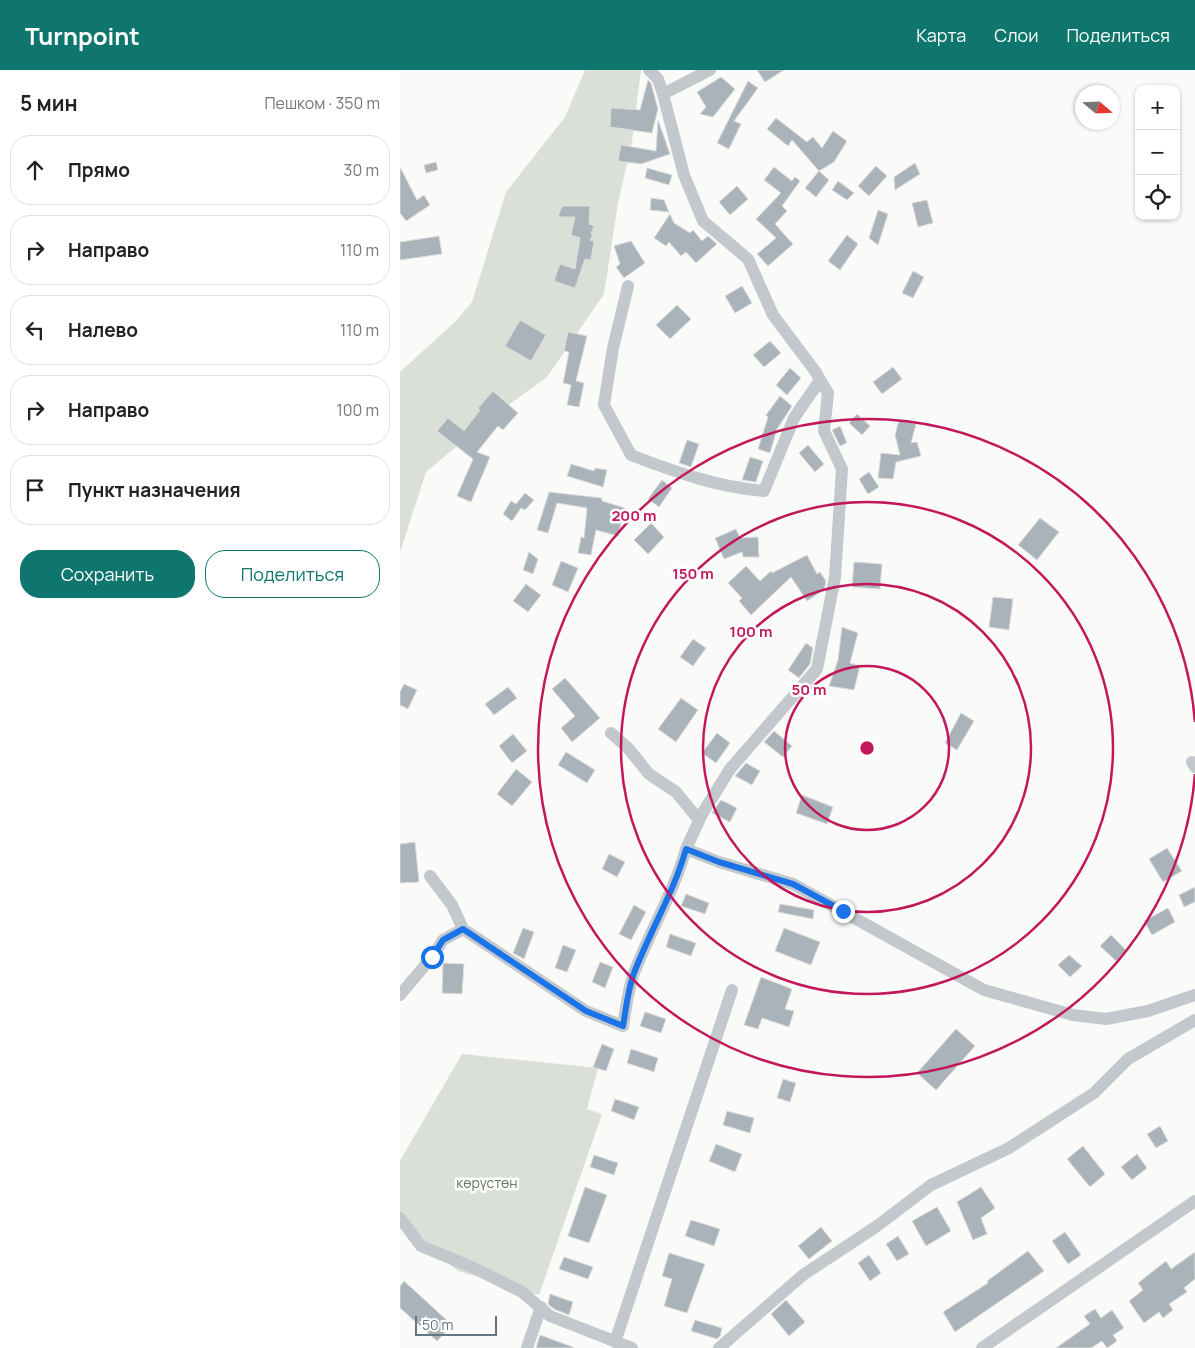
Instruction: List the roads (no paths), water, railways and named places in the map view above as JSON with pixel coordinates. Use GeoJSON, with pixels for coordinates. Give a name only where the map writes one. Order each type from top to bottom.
{"type":"FeatureCollection","features":[{"type":"Feature","properties":{"kind":"street"},"geometry":{"type":"LineString","coordinates":[[430,876],[452,906],[463,929],[586,1011],[623,1026],[633,976],[652,929],[678,876],[686,849],[699,820],[730,769],[817,669],[835,577],[842,469],[824,431],[828,393],[773,315],[748,259],[703,221],[684,175],[658,79],[649,70]]}},
{"type":"Feature","properties":{"kind":"street"},"geometry":{"type":"LineString","coordinates":[[663,94],[710,70]]}},
{"type":"Feature","properties":{"kind":"street"},"geometry":{"type":"LineString","coordinates":[[628,286],[613,348],[604,405],[631,455],[684,475],[733,488],[764,491],[794,418],[820,380]]}},
{"type":"Feature","properties":{"kind":"street"},"geometry":{"type":"LineString","coordinates":[[611,733],[628,748],[649,774],[676,792],[699,820]]}},
{"type":"Feature","properties":{"kind":"street"},"geometry":{"type":"LineString","coordinates":[[686,849],[719,862],[793,884],[984,990],[1073,1016],[1106,1018],[1140,1013],[1195,995]]}},
{"type":"Feature","properties":{"kind":"street"},"geometry":{"type":"LineString","coordinates":[[400,995],[432,957],[443,940],[463,929]]}},
{"type":"Feature","properties":{"kind":"street"},"geometry":{"type":"LineString","coordinates":[[615,1342],[732,990]]}},
{"type":"Feature","properties":{"kind":"street"},"geometry":{"type":"LineString","coordinates":[[719,1348],[803,1275],[877,1226],[931,1185],[1008,1148],[1094,1093],[1128,1059],[1195,1020]]}},
{"type":"Feature","properties":{"kind":"street"},"geometry":{"type":"LineString","coordinates":[[982,1348],[1195,1201]]}},
{"type":"Feature","properties":{"kind":"street"},"geometry":{"type":"LineString","coordinates":[[400,1218],[421,1246],[474,1268],[522,1292],[550,1316],[632,1348]]}},
{"type":"Feature","properties":{"kind":"street"},"geometry":{"type":"LineString","coordinates":[[527,1348],[541,1307]]}},
{"type":"Feature","properties":{"kind":"park label","name":"көрүстөн"},"geometry":{"type":"Point","coordinates":[487,1183]}}]}
